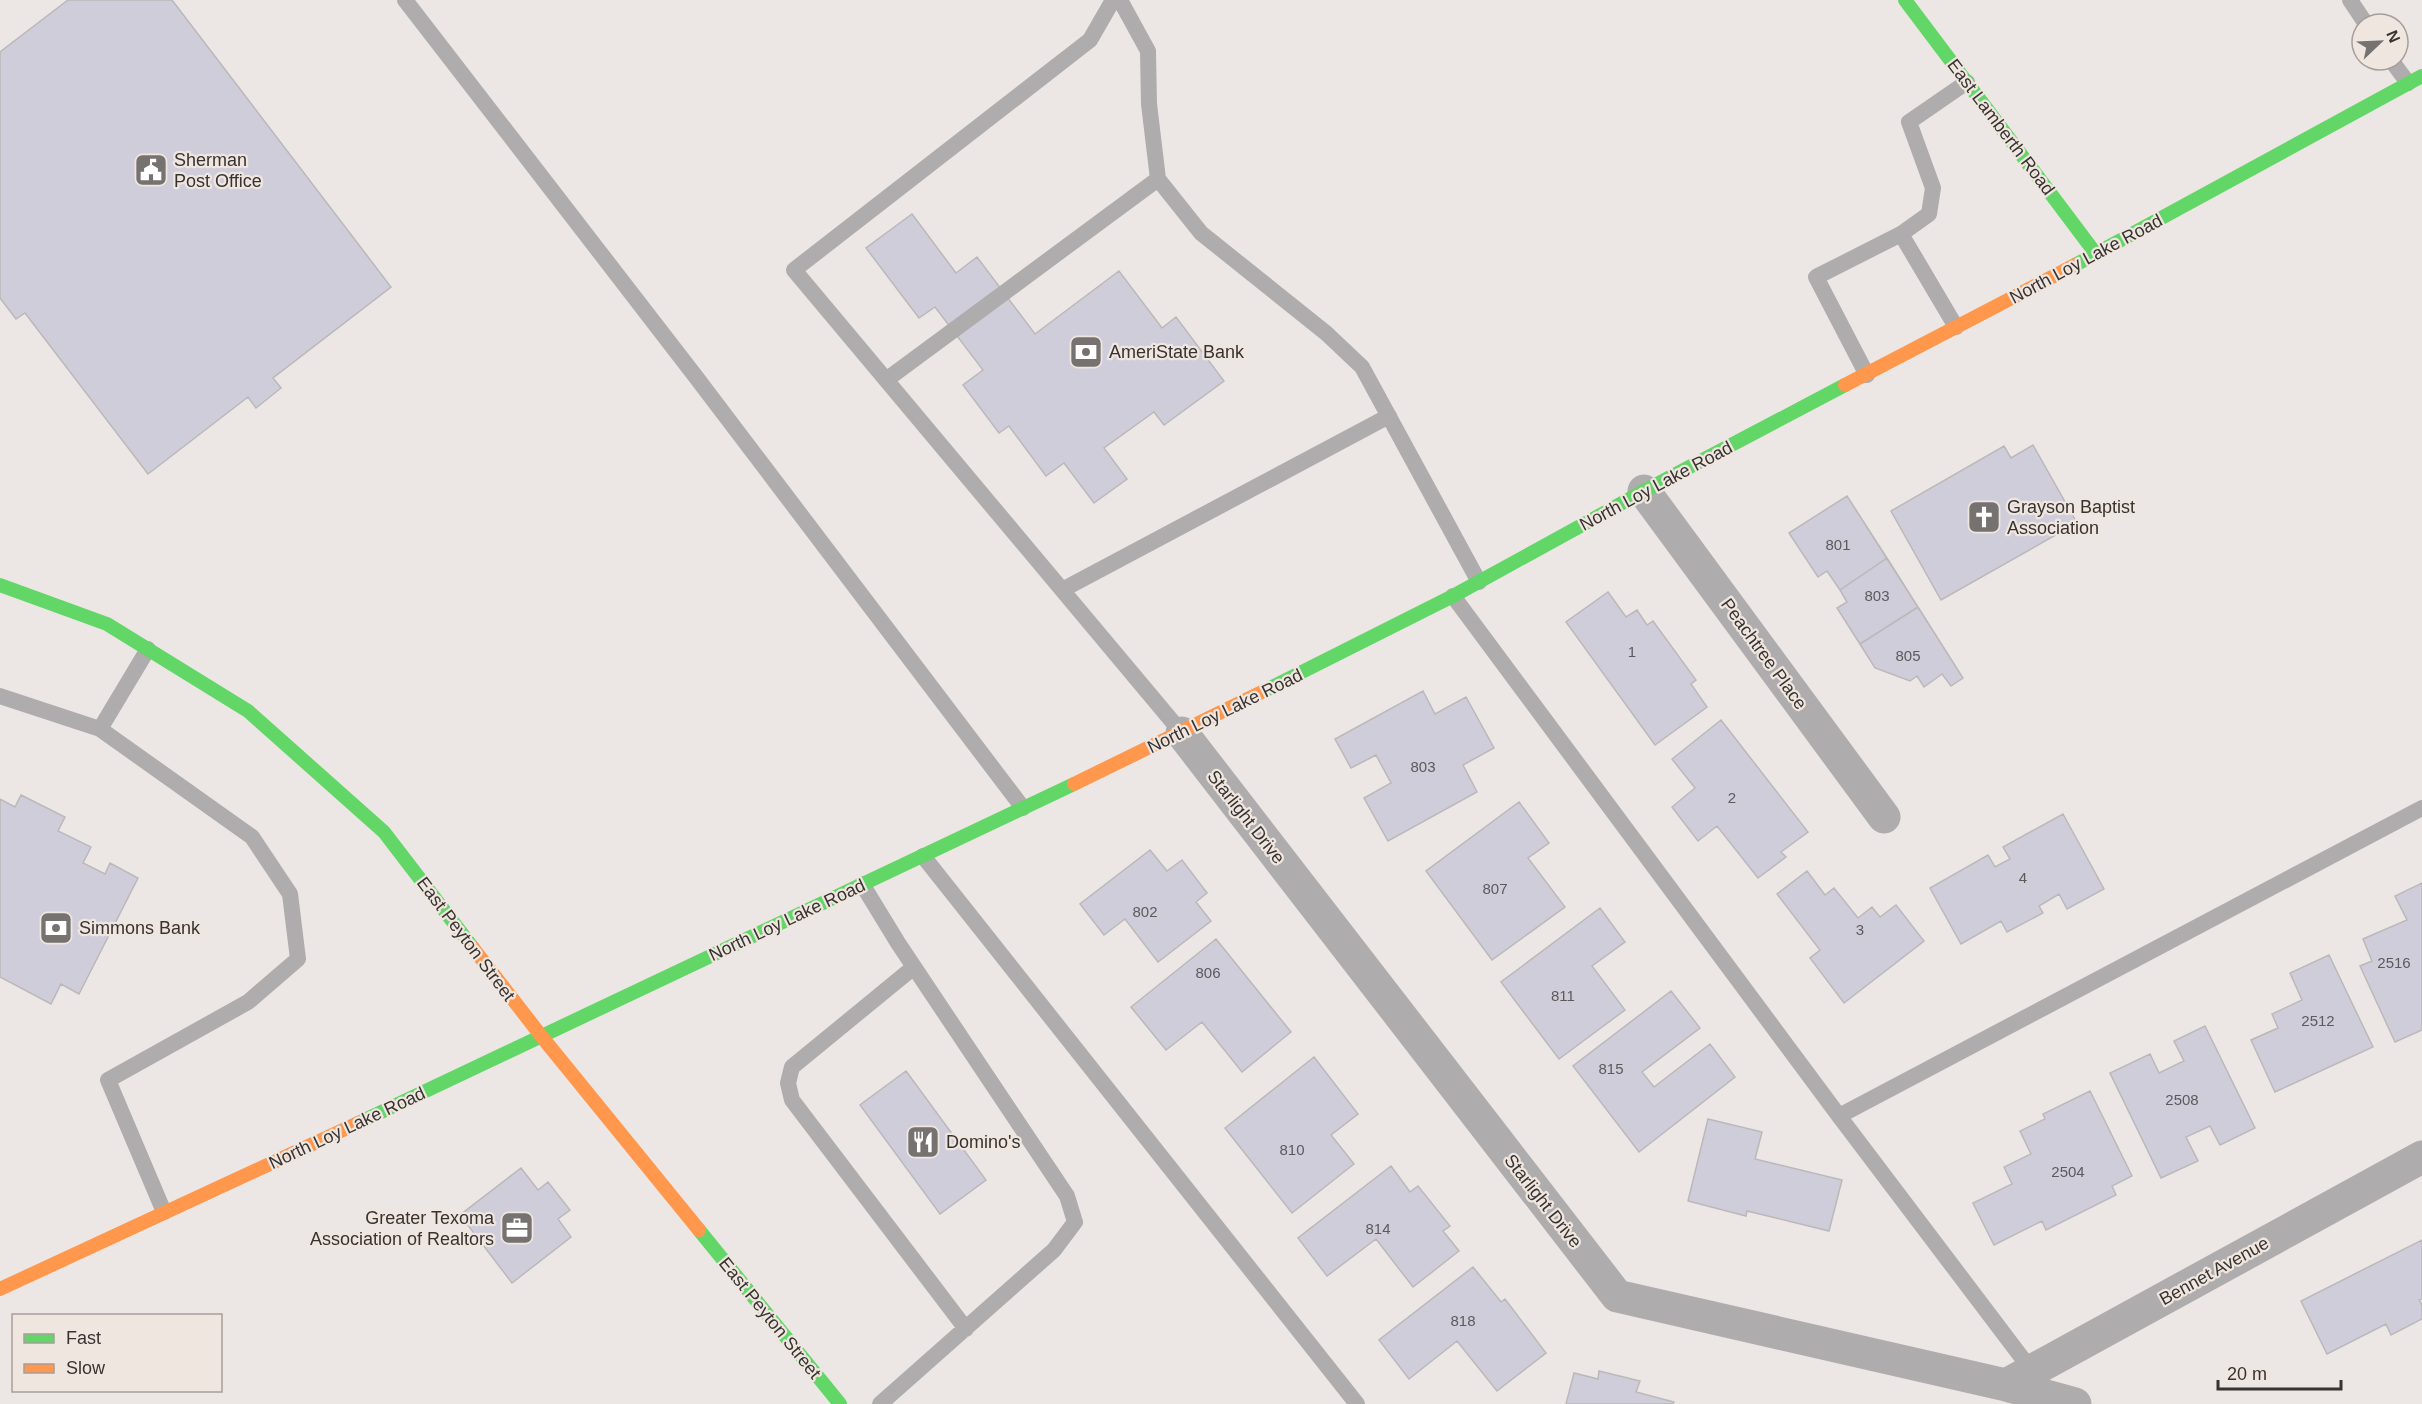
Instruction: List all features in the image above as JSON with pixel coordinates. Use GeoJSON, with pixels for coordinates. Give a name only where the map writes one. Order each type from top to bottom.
{"type":"FeatureCollection","features":[{"type":"Feature","properties":{"kind":"street","name":"East Lamberth Road"},"geometry":{"type":"LineString","coordinates":[[1905,0],[2097,254]]}},
{"type":"Feature","properties":{"kind":"street","name":"North Loy Lake Road"},"geometry":{"type":"LineString","coordinates":[[0,1289],[542,1037],[1182,733],[1453,596],[1644,491],[2097,254],[2415,80]]}},
{"type":"Feature","properties":{"kind":"street","name":"Peachtree Place"},"geometry":{"type":"LineString","coordinates":[[1644,491],[1884,817]]}},
{"type":"Feature","properties":{"kind":"street","name":"East Peyton Street"},"geometry":{"type":"LineString","coordinates":[[0,585],[107,624],[248,711],[384,831],[542,1037],[840,1404]]}},
{"type":"Feature","properties":{"kind":"street","name":"Starlight Drive"},"geometry":{"type":"LineString","coordinates":[[1182,733],[1617,1296],[2019,1378],[2075,1404]]}},
{"type":"Feature","properties":{"kind":"street","name":"Bennet Avenue"},"geometry":{"type":"LineString","coordinates":[[2019,1378],[2422,1157]]}},
{"type":"Feature","properties":{"kind":"lane"},"geometry":{"type":"LineString","coordinates":[[405,0],[696,377],[1023,808]]}},
{"type":"Feature","properties":{"kind":"lane"},"geometry":{"type":"LineString","coordinates":[[1113,0],[1090,40],[794,270],[1182,733]]}},
{"type":"Feature","properties":{"kind":"lane"},"geometry":{"type":"LineString","coordinates":[[1120,0],[1148,51],[1149,104],[1158,179],[1202,233],[1326,333],[1362,367],[1479,582]]}},
{"type":"Feature","properties":{"kind":"lane"},"geometry":{"type":"LineString","coordinates":[[1867,375],[1816,278],[1902,234],[1929,214],[1932,188],[1909,122],[1967,82]]}},
{"type":"Feature","properties":{"kind":"lane"},"geometry":{"type":"LineString","coordinates":[[886,380],[1158,179]]}},
{"type":"Feature","properties":{"kind":"lane"},"geometry":{"type":"LineString","coordinates":[[1902,234],[1956,327]]}},
{"type":"Feature","properties":{"kind":"lane"},"geometry":{"type":"LineString","coordinates":[[1062,590],[1389,416]]}},
{"type":"Feature","properties":{"kind":"lane"},"geometry":{"type":"LineString","coordinates":[[1453,596],[1839,1116],[2019,1378]]}},
{"type":"Feature","properties":{"kind":"lane"},"geometry":{"type":"LineString","coordinates":[[100,729],[148,649]]}},
{"type":"Feature","properties":{"kind":"lane"},"geometry":{"type":"LineString","coordinates":[[0,696],[100,729],[252,837],[290,894],[298,958],[248,1002],[108,1080],[164,1212]]}},
{"type":"Feature","properties":{"kind":"lane"},"geometry":{"type":"LineString","coordinates":[[1839,1116],[2422,808]]}},
{"type":"Feature","properties":{"kind":"lane"},"geometry":{"type":"LineString","coordinates":[[923,856],[1357,1404]]}},
{"type":"Feature","properties":{"kind":"lane"},"geometry":{"type":"LineString","coordinates":[[862,884],[914,967],[1067,1196],[1075,1222],[1054,1250],[880,1404]]}},
{"type":"Feature","properties":{"kind":"lane"},"geometry":{"type":"LineString","coordinates":[[914,967],[792,1067],[788,1083],[792,1100],[966,1329]]}},
{"type":"Feature","properties":{"kind":"building","name":"Sherman Post Office"},"geometry":{"type":"Polygon","coordinates":[[[68,0],[172,0],[391,287],[273,378],[281,388],[256,408],[248,397],[148,474],[25,313],[16,319],[0,298],[0,52],[68,0]]]}},
{"type":"Feature","properties":{"kind":"building","name":"AmeriState Bank"},"geometry":{"type":"Polygon","coordinates":[[[912,214],[956,273],[977,257],[1035,334],[1119,271],[1162,328],[1176,317],[1224,381],[1164,425],[1154,412],[1104,448],[1127,479],[1094,503],[1064,463],[1046,476],[1009,426],[999,433],[963,385],[983,370],[935,307],[919,318],[866,248],[912,214]]]}},
{"type":"Feature","properties":{"kind":"building","name":"Grayson Baptist Association"},"geometry":{"type":"Polygon","coordinates":[[[2033,445],[2077,523],[1941,600],[1891,511],[2004,446],[2011,458],[2033,445]]]}},
{"type":"Feature","properties":{"kind":"building"},"geometry":{"type":"Polygon","coordinates":[[[1847,496],[1963,678],[1951,686],[1942,674],[1924,687],[1917,676],[1910,681],[1875,668],[1837,608],[1847,602],[1840,590],[1827,571],[1818,577],[1789,533],[1847,496]]]}},
{"type":"Feature","properties":{"kind":"building"},"geometry":{"type":"Polygon","coordinates":[[[1847,496],[1887,558],[1840,590],[1827,571],[1818,577],[1789,533],[1847,496]]]}},
{"type":"Feature","properties":{"kind":"building"},"geometry":{"type":"Polygon","coordinates":[[[1887,558],[1918,607],[1860,644],[1837,608],[1847,602],[1840,590],[1887,558]]]}},
{"type":"Feature","properties":{"kind":"building"},"geometry":{"type":"Polygon","coordinates":[[[1608,592],[1626,617],[1637,610],[1647,625],[1653,621],[1696,680],[1691,684],[1707,707],[1655,745],[1566,622],[1608,592]]]}},
{"type":"Feature","properties":{"kind":"building"},"geometry":{"type":"Polygon","coordinates":[[[1918,607],[1963,678],[1951,686],[1942,674],[1924,687],[1917,676],[1910,681],[1875,668],[1860,644],[1918,607]]]}},
{"type":"Feature","properties":{"kind":"building"},"geometry":{"type":"Polygon","coordinates":[[[1423,691],[1435,714],[1466,697],[1494,748],[1463,765],[1477,792],[1388,841],[1364,798],[1391,783],[1376,755],[1351,768],[1335,739],[1423,691]]]}},
{"type":"Feature","properties":{"kind":"building"},"geometry":{"type":"Polygon","coordinates":[[[1721,720],[1808,832],[1781,852],[1786,857],[1758,878],[1717,826],[1698,841],[1672,807],[1695,788],[1672,759],[1721,720]]]}},
{"type":"Feature","properties":{"kind":"building","name":"Simmons Bank"},"geometry":{"type":"Polygon","coordinates":[[[21,795],[65,817],[58,831],[91,847],[83,863],[105,874],[110,863],[138,878],[79,994],[61,984],[51,1004],[0,977],[0,799],[15,807],[21,795]]]}},
{"type":"Feature","properties":{"kind":"building"},"geometry":{"type":"Polygon","coordinates":[[[1519,802],[1549,843],[1528,858],[1565,907],[1492,960],[1426,871],[1519,802]]]}},
{"type":"Feature","properties":{"kind":"building"},"geometry":{"type":"Polygon","coordinates":[[[2063,814],[2104,889],[2067,909],[2059,894],[2039,906],[2043,913],[2007,932],[2001,921],[1961,944],[1930,888],[1988,855],[1995,867],[2010,859],[2003,847],[2063,814]]]}},
{"type":"Feature","properties":{"kind":"building"},"geometry":{"type":"Polygon","coordinates":[[[1150,850],[1167,871],[1182,860],[1207,893],[1196,902],[1211,921],[1158,962],[1125,919],[1104,935],[1080,904],[1150,850]]]}},
{"type":"Feature","properties":{"kind":"building"},"geometry":{"type":"Polygon","coordinates":[[[1807,871],[1825,895],[1834,888],[1858,918],[1872,907],[1880,917],[1896,905],[1924,941],[1844,1003],[1810,958],[1820,950],[1777,894],[1807,871]]]}},
{"type":"Feature","properties":{"kind":"building"},"geometry":{"type":"Polygon","coordinates":[[[2422,883],[2422,1030],[2395,1042],[2360,966],[2372,961],[2363,939],[2407,920],[2395,896],[2422,883]]]}},
{"type":"Feature","properties":{"kind":"building"},"geometry":{"type":"Polygon","coordinates":[[[1600,908],[1625,942],[1592,966],[1625,1010],[1559,1059],[1501,982],[1600,908]]]}},
{"type":"Feature","properties":{"kind":"building"},"geometry":{"type":"Polygon","coordinates":[[[1216,939],[1291,1032],[1242,1072],[1202,1022],[1166,1050],[1131,1007],[1216,939]]]}},
{"type":"Feature","properties":{"kind":"building"},"geometry":{"type":"Polygon","coordinates":[[[2329,955],[2373,1047],[2275,1092],[2251,1040],[2278,1028],[2272,1014],[2302,1000],[2290,973],[2329,955]]]}},
{"type":"Feature","properties":{"kind":"building"},"geometry":{"type":"Polygon","coordinates":[[[1671,991],[1700,1028],[1642,1072],[1654,1087],[1710,1044],[1735,1077],[1639,1152],[1573,1066],[1671,991]]]}},
{"type":"Feature","properties":{"kind":"building"},"geometry":{"type":"Polygon","coordinates":[[[2205,1026],[2255,1128],[2220,1145],[2210,1126],[2186,1137],[2198,1161],[2161,1178],[2110,1073],[2150,1054],[2159,1073],[2184,1061],[2174,1041],[2205,1026]]]}},
{"type":"Feature","properties":{"kind":"building"},"geometry":{"type":"Polygon","coordinates":[[[1314,1057],[1358,1114],[1331,1135],[1354,1164],[1292,1213],[1225,1128],[1314,1057]]]}},
{"type":"Feature","properties":{"kind":"building","name":"Domino's"},"geometry":{"type":"Polygon","coordinates":[[[906,1071],[986,1180],[940,1214],[860,1105],[906,1071]]]}},
{"type":"Feature","properties":{"kind":"building"},"geometry":{"type":"Polygon","coordinates":[[[2090,1091],[2132,1176],[2112,1186],[2116,1195],[2046,1230],[2042,1221],[1994,1245],[1973,1203],[2012,1184],[2004,1167],[2031,1154],[2020,1131],[2045,1119],[2043,1114],[2090,1091]]]}},
{"type":"Feature","properties":{"kind":"building"},"geometry":{"type":"Polygon","coordinates":[[[1708,1119],[1762,1132],[1755,1159],[1842,1180],[1829,1231],[1747,1211],[1746,1216],[1688,1201],[1708,1119]]]}},
{"type":"Feature","properties":{"kind":"building"},"geometry":{"type":"Polygon","coordinates":[[[1391,1166],[1410,1192],[1418,1186],[1450,1226],[1443,1231],[1459,1251],[1413,1287],[1376,1239],[1327,1276],[1298,1238],[1391,1166]]]}},
{"type":"Feature","properties":{"kind":"building","name":"Greater Texoma Association of Realtors"},"geometry":{"type":"Polygon","coordinates":[[[521,1168],[538,1190],[548,1182],[570,1210],[558,1219],[571,1237],[512,1283],[460,1215],[521,1168]]]}},
{"type":"Feature","properties":{"kind":"building"},"geometry":{"type":"Polygon","coordinates":[[[2422,1240],[2422,1299],[2419,1300],[2422,1305],[2422,1319],[2391,1335],[2386,1324],[2327,1354],[2301,1301],[2422,1240]]]}},
{"type":"Feature","properties":{"kind":"building"},"geometry":{"type":"Polygon","coordinates":[[[1473,1267],[1501,1302],[1505,1299],[1546,1353],[1497,1391],[1457,1341],[1409,1379],[1379,1340],[1473,1267]]]}},
{"type":"Feature","properties":{"kind":"building"},"geometry":{"type":"Polygon","coordinates":[[[1599,1371],[1640,1381],[1636,1392],[1674,1402],[1673,1404],[1566,1404],[1574,1373],[1598,1379],[1599,1371]]]}},
{"type":"Feature","properties":{"kind":"traffic: fast"},"geometry":{"type":"LineString","coordinates":[[1905,0],[2096,254]]}},
{"type":"Feature","properties":{"kind":"traffic: fast"},"geometry":{"type":"LineString","coordinates":[[2075,265],[2422,76]]}},
{"type":"Feature","properties":{"kind":"traffic: fast"},"geometry":{"type":"LineString","coordinates":[[1264,691],[1453,596],[1644,491],[1845,385]]}},
{"type":"Feature","properties":{"kind":"traffic: fast"},"geometry":{"type":"LineString","coordinates":[[0,585],[107,624],[248,711],[384,832],[473,948]]}},
{"type":"Feature","properties":{"kind":"traffic: fast"},"geometry":{"type":"LineString","coordinates":[[358,1123],[1074,784]]}},
{"type":"Feature","properties":{"kind":"traffic: fast"},"geometry":{"type":"LineString","coordinates":[[699,1230],[840,1404]]}},
{"type":"Feature","properties":{"kind":"traffic: slow"},"geometry":{"type":"LineString","coordinates":[[1845,385],[2075,265]]}},
{"type":"Feature","properties":{"kind":"traffic: slow"},"geometry":{"type":"LineString","coordinates":[[1074,784],[1264,691]]}},
{"type":"Feature","properties":{"kind":"traffic: slow"},"geometry":{"type":"LineString","coordinates":[[473,948],[542,1037],[699,1230]]}},
{"type":"Feature","properties":{"kind":"traffic: slow"},"geometry":{"type":"LineString","coordinates":[[0,1289],[358,1123]]}},
{"type":"Feature","properties":{"kind":"place","name":"Sherman Post Office"},"geometry":{"type":"Point","coordinates":[151,170]}},
{"type":"Feature","properties":{"kind":"place","name":"AmeriState Bank"},"geometry":{"type":"Point","coordinates":[1086,352]}},
{"type":"Feature","properties":{"kind":"place","name":"Grayson Baptist Association"},"geometry":{"type":"Point","coordinates":[1984,517]}},
{"type":"Feature","properties":{"kind":"place","name":"Simmons Bank"},"geometry":{"type":"Point","coordinates":[56,928]}},
{"type":"Feature","properties":{"kind":"place","name":"Domino's"},"geometry":{"type":"Point","coordinates":[923,1142]}},
{"type":"Feature","properties":{"kind":"place","name":"Greater Texoma Association of Realtors"},"geometry":{"type":"Point","coordinates":[517,1228]}}]}
